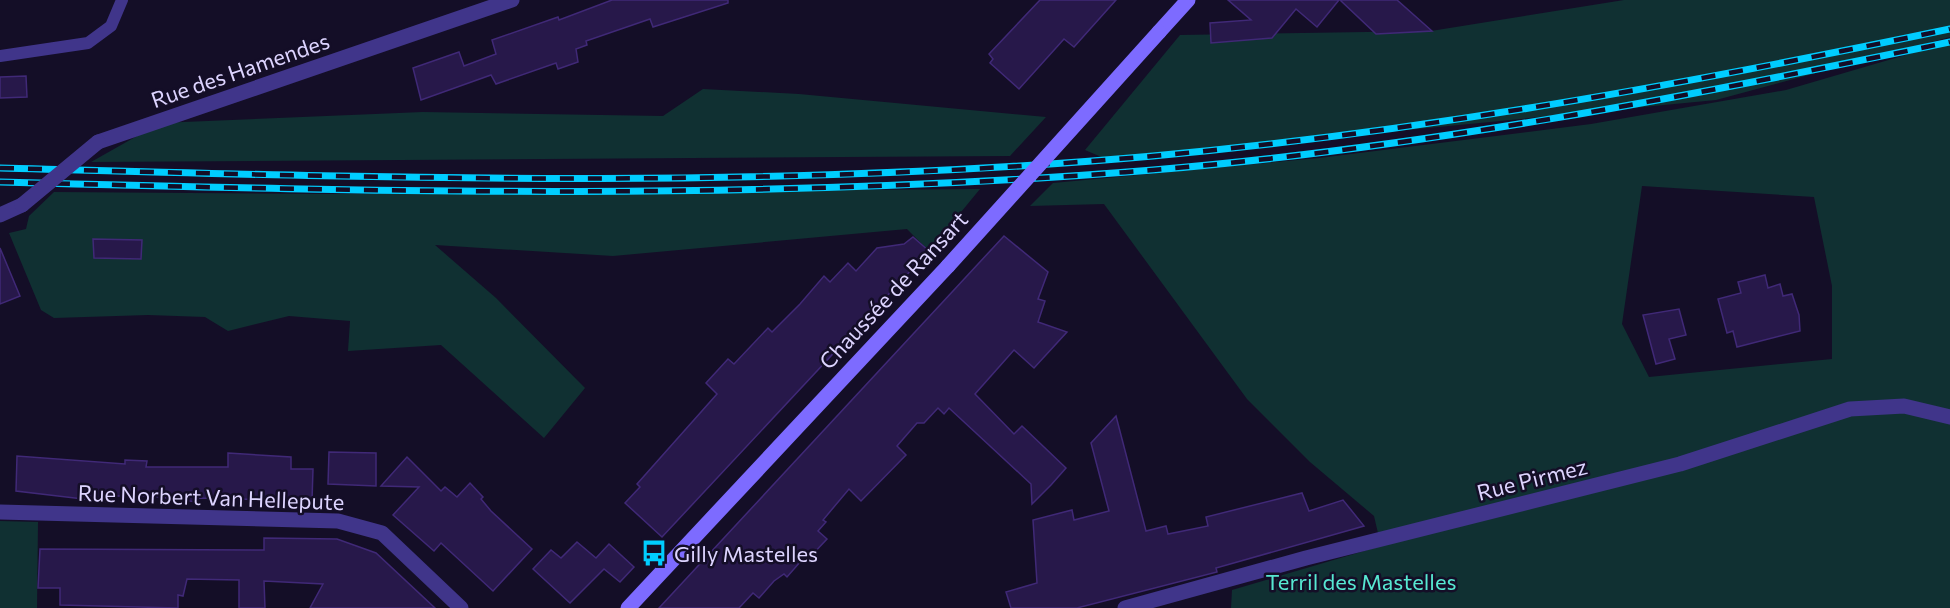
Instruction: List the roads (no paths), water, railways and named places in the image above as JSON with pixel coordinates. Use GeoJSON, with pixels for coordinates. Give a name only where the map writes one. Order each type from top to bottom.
{"type":"FeatureCollection","features":[{"type":"Feature","properties":{"kind":"main road","name":"Chaussée de Ransart"},"geometry":{"type":"LineString","coordinates":[[628,608],[948,266],[1188,0]]}},
{"type":"Feature","properties":{"kind":"street","name":"Rue des Hamendes"},"geometry":{"type":"LineString","coordinates":[[0,215],[22,205],[98,142],[512,0]]}},
{"type":"Feature","properties":{"kind":"street","name":"Rue Pirmez"},"geometry":{"type":"LineString","coordinates":[[1125,608],[1306,558],[1680,465],[1850,409],[1904,406],[1950,417]]}},
{"type":"Feature","properties":{"kind":"street","name":"Rue Norbert Van Hellepute"},"geometry":{"type":"LineString","coordinates":[[0,512],[338,521],[364,526],[382,533],[461,608]]}},
{"type":"Feature","properties":{"kind":"lane"},"geometry":{"type":"LineString","coordinates":[[0,56],[88,44],[111,26],[122,0]]}},
{"type":"Feature","properties":{"kind":"railway"},"geometry":{"type":"LineString","coordinates":[[0,168],[433,178],[577,178],[865,174],[1009,167],[1253,146],[1453,120],[1752,69],[1950,29]]}},
{"type":"Feature","properties":{"kind":"railway"},"geometry":{"type":"LineString","coordinates":[[0,182],[433,191],[721,190],[1009,180],[1153,170],[1354,148],[1454,134],[1653,101],[1950,42]]}},
{"type":"Feature","properties":{"kind":"place","name":"Gilly Mastelles"},"geometry":{"type":"Point","coordinates":[654,553]}},
{"type":"Feature","properties":{"kind":"park label","name":"Terril des Mastelles"},"geometry":{"type":"Point","coordinates":[1361,581]}}]}
